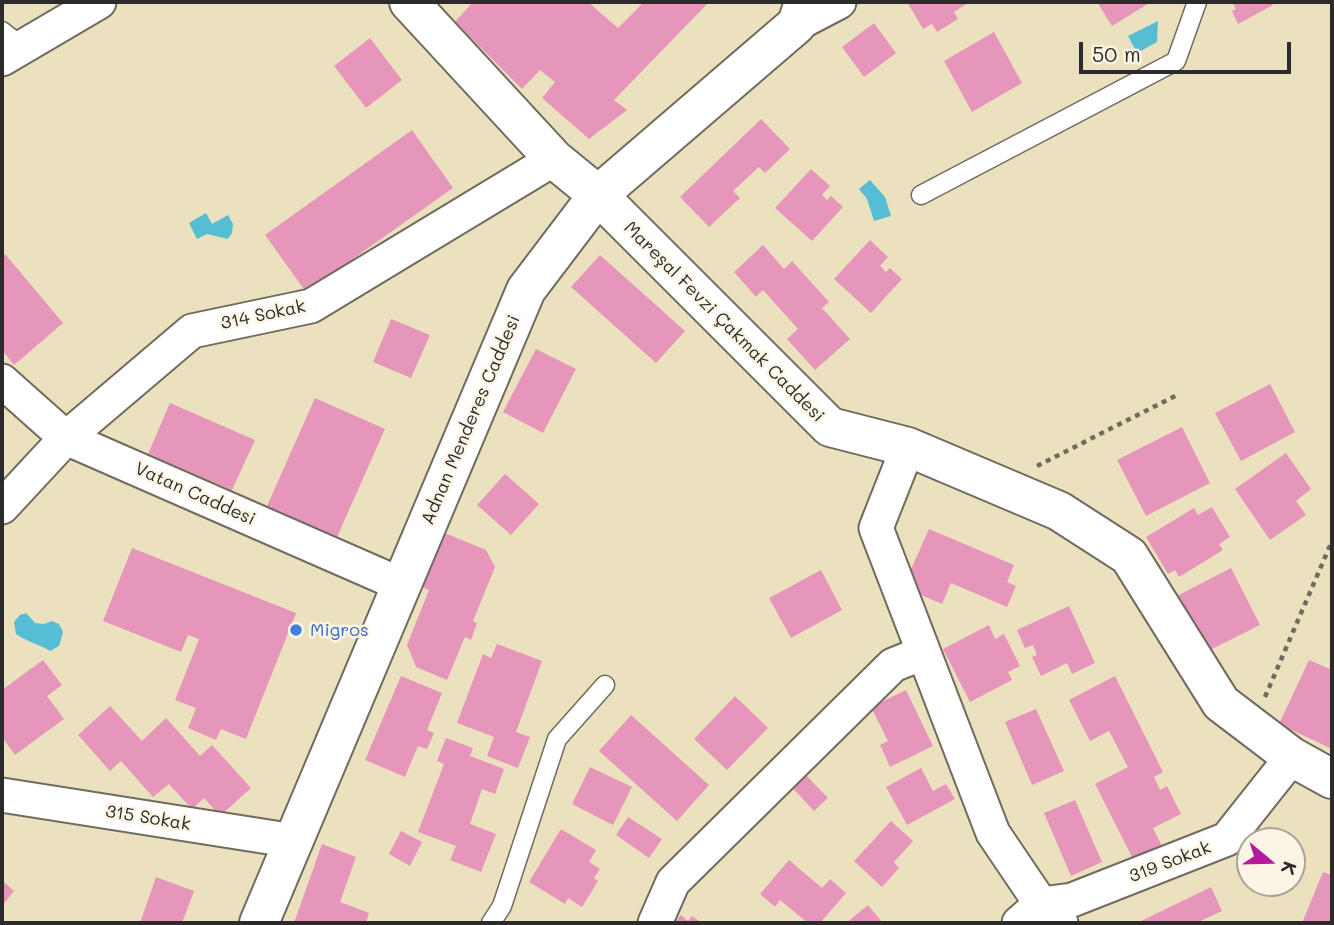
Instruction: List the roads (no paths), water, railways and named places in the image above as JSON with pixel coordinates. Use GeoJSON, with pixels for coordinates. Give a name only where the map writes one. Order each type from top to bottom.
{"type":"FeatureCollection","features":[{"type":"Feature","properties":{"kind":"street"},"geometry":{"type":"LineString","coordinates":[[8,46],[99,2]]}},
{"type":"Feature","properties":{"kind":"street","name":"Mareşal Fevzi Çakmak Caddesi"},"geometry":{"type":"LineString","coordinates":[[410,2],[554,159],[598,195],[830,427],[908,447],[999,485],[1059,511],[1129,556],[1221,703],[1292,757],[1332,779]]}},
{"type":"Feature","properties":{"kind":"street"},"geometry":{"type":"LineString","coordinates":[[800,13],[839,2]]}},
{"type":"Feature","properties":{"kind":"street","name":"Adnan Menderes Caddesi"},"geometry":{"type":"LineString","coordinates":[[259,923],[526,290],[598,195],[800,13]]}},
{"type":"Feature","properties":{"kind":"street","name":"314 Sokak"},"geometry":{"type":"LineString","coordinates":[[2,507],[66,438],[192,331],[311,306],[554,159]]}},
{"type":"Feature","properties":{"kind":"street","name":"Vatan Caddesi"},"geometry":{"type":"LineString","coordinates":[[2,381],[66,438],[402,586]]}},
{"type":"Feature","properties":{"kind":"street"},"geometry":{"type":"LineString","coordinates":[[908,447],[876,528],[993,833],[1041,917]]}},
{"type":"Feature","properties":{"kind":"street"},"geometry":{"type":"LineString","coordinates":[[655,923],[673,882],[893,665],[923,653]]}},
{"type":"Feature","properties":{"kind":"street","name":"319 Sokak"},"geometry":{"type":"LineString","coordinates":[[1041,917],[1072,900],[1227,839],[1292,757]]}},
{"type":"Feature","properties":{"kind":"street","name":"315 Sokak"},"geometry":{"type":"LineString","coordinates":[[2,795],[294,841]]}},
{"type":"Feature","properties":{"kind":"lane"},"geometry":{"type":"LineString","coordinates":[[921,195],[1176,61],[1197,2]]}},
{"type":"Feature","properties":{"kind":"lane"},"geometry":{"type":"LineString","coordinates":[[491,923],[502,906],[557,739],[605,685]]}},
{"type":"Feature","properties":{"kind":"water"},"geometry":{"type":"Polygon","coordinates":[[[1158,21],[1157,42],[1137,53],[1128,36],[1158,21]]]}},
{"type":"Feature","properties":{"kind":"water"},"geometry":{"type":"Polygon","coordinates":[[[870,180],[885,197],[891,216],[874,221],[867,199],[859,189],[870,180]]]}},
{"type":"Feature","properties":{"kind":"water"},"geometry":{"type":"Polygon","coordinates":[[[206,213],[212,224],[228,215],[233,224],[228,239],[207,234],[197,239],[189,223],[206,213]]]}},
{"type":"Feature","properties":{"kind":"water"},"geometry":{"type":"Polygon","coordinates":[[[26,613],[35,623],[52,621],[59,624],[63,632],[59,646],[50,651],[16,634],[14,622],[26,613]]]}},
{"type":"Feature","properties":{"kind":"place","name":"Migros"},"geometry":{"type":"Point","coordinates":[296,630]}}]}
